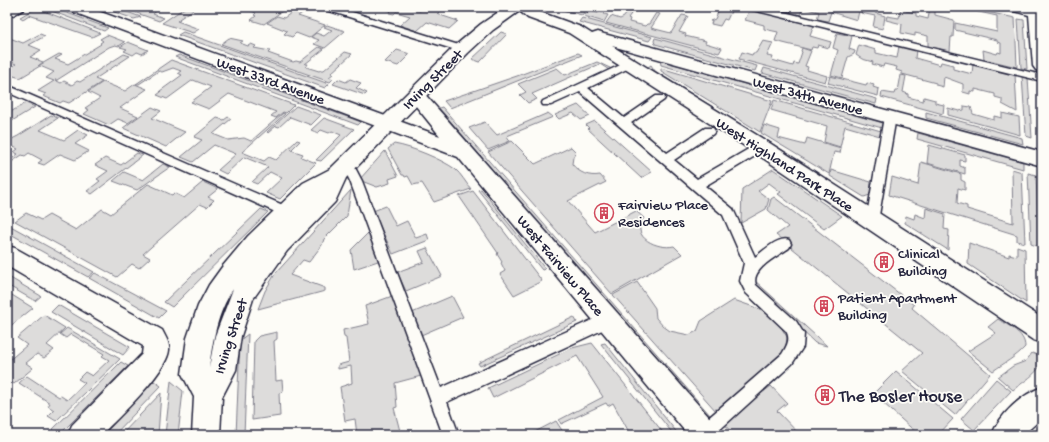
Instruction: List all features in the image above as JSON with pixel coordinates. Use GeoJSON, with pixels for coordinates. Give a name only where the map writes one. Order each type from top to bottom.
{"type":"FeatureCollection","features":[{"type":"Feature","properties":{"kind":"street"},"geometry":{"type":"LineString","coordinates":[[7,13],[18,7]]}},
{"type":"Feature","properties":{"kind":"street","name":"West 33rd Avenue"},"geometry":{"type":"LineString","coordinates":[[73,7],[468,154]]}},
{"type":"Feature","properties":{"kind":"street","name":"Irving Street"},"geometry":{"type":"LineString","coordinates":[[342,169],[327,196],[279,245],[258,271],[245,291],[231,325],[225,350],[223,370],[208,394],[195,374],[200,338],[207,314],[218,292],[241,260],[310,188],[342,169],[462,49],[487,27],[516,7]]}},
{"type":"Feature","properties":{"kind":"street","name":"West Highland Park Place"},"geometry":{"type":"LineString","coordinates":[[523,7],[534,15],[575,30],[761,148],[1042,332]]}},
{"type":"Feature","properties":{"kind":"street"},"geometry":{"type":"LineString","coordinates":[[1015,7],[1038,11],[1042,66]]}},
{"type":"Feature","properties":{"kind":"street","name":"West 34th Avenue"},"geometry":{"type":"LineString","coordinates":[[575,30],[1042,159]]}},
{"type":"Feature","properties":{"kind":"street","name":"West Fairview Place"},"geometry":{"type":"LineString","coordinates":[[416,95],[468,154],[705,434]]}},
{"type":"Feature","properties":{"kind":"street"},"geometry":{"type":"LineString","coordinates":[[7,255],[146,334],[155,341],[156,353],[146,369],[82,435]]}},
{"type":"Feature","properties":{"kind":"street"},"geometry":{"type":"LineString","coordinates":[[206,435],[208,394]]}},
{"type":"Feature","properties":{"kind":"street"},"geometry":{"type":"LineString","coordinates":[[1006,435],[1011,427],[1042,400]]}},
{"type":"Feature","properties":{"kind":"lane"},"geometry":{"type":"LineString","coordinates":[[326,7],[462,49]]}},
{"type":"Feature","properties":{"kind":"lane"},"geometry":{"type":"LineString","coordinates":[[752,7],[1042,78]]}},
{"type":"Feature","properties":{"kind":"lane"},"geometry":{"type":"LineString","coordinates":[[547,103],[629,64]]}},
{"type":"Feature","properties":{"kind":"lane"},"geometry":{"type":"LineString","coordinates":[[581,87],[728,212],[752,267]]}},
{"type":"Feature","properties":{"kind":"lane"},"geometry":{"type":"LineString","coordinates":[[7,88],[287,212]]}},
{"type":"Feature","properties":{"kind":"lane"},"geometry":{"type":"LineString","coordinates":[[624,123],[660,98]]}},
{"type":"Feature","properties":{"kind":"lane"},"geometry":{"type":"LineString","coordinates":[[872,221],[890,117]]}},
{"type":"Feature","properties":{"kind":"lane"},"geometry":{"type":"LineString","coordinates":[[667,159],[709,131]]}},
{"type":"Feature","properties":{"kind":"lane"},"geometry":{"type":"LineString","coordinates":[[697,185],[761,148]]}},
{"type":"Feature","properties":{"kind":"lane"},"geometry":{"type":"LineString","coordinates":[[342,169],[356,181],[451,435]]}},
{"type":"Feature","properties":{"kind":"lane"},"geometry":{"type":"LineString","coordinates":[[705,434],[787,359],[795,347],[796,334],[791,326],[751,288],[747,282],[747,277],[752,267],[784,244]]}},
{"type":"Feature","properties":{"kind":"lane"},"geometry":{"type":"LineString","coordinates":[[437,398],[608,320]]}},
{"type":"Feature","properties":{"kind":"shaded area"},"geometry":{"type":"Polygon","coordinates":[[[41,7],[51,7],[108,28],[104,31],[41,7]]]}},
{"type":"Feature","properties":{"kind":"shaded area"},"geometry":{"type":"Polygon","coordinates":[[[100,7],[113,7],[141,17],[134,19],[100,7]]]}},
{"type":"Feature","properties":{"kind":"shaded area"},"geometry":{"type":"Polygon","coordinates":[[[120,7],[161,7],[153,14],[164,18],[159,21],[120,7]]]}},
{"type":"Feature","properties":{"kind":"shaded area"},"geometry":{"type":"Polygon","coordinates":[[[186,7],[197,7],[177,21],[199,29],[193,33],[162,23],[186,7]]]}},
{"type":"Feature","properties":{"kind":"shaded area"},"geometry":{"type":"Polygon","coordinates":[[[255,7],[288,7],[264,24],[251,20],[256,16],[254,15],[256,13],[249,10],[255,7]]]}},
{"type":"Feature","properties":{"kind":"shaded area"},"geometry":{"type":"Polygon","coordinates":[[[290,7],[310,7],[298,16],[325,25],[309,38],[296,33],[292,37],[284,34],[287,31],[267,23],[277,16],[284,18],[295,10],[290,7]]]}},
{"type":"Feature","properties":{"kind":"shaded area"},"geometry":{"type":"Polygon","coordinates":[[[380,7],[407,7],[420,11],[424,7],[429,9],[431,7],[444,7],[437,14],[458,21],[449,29],[427,22],[417,31],[400,25],[410,16],[396,12],[394,14],[389,13],[391,11],[380,7]]]}},
{"type":"Feature","properties":{"kind":"shaded area"},"geometry":{"type":"Polygon","coordinates":[[[550,7],[577,7],[586,10],[582,15],[550,7]]]}},
{"type":"Feature","properties":{"kind":"shaded area"},"geometry":{"type":"Polygon","coordinates":[[[602,7],[606,7],[602,12],[608,15],[604,22],[584,16],[589,11],[598,13],[602,7]]]}},
{"type":"Feature","properties":{"kind":"shaded area"},"geometry":{"type":"Polygon","coordinates":[[[631,7],[636,7],[628,18],[630,19],[629,22],[645,26],[649,24],[656,13],[660,14],[651,28],[671,33],[682,15],[688,16],[679,32],[686,34],[685,36],[706,41],[705,43],[722,48],[719,53],[606,23],[611,16],[620,19],[624,17],[631,7]]]}},
{"type":"Feature","properties":{"kind":"shaded area"},"geometry":{"type":"Polygon","coordinates":[[[720,7],[733,7],[727,20],[724,19],[720,26],[711,24],[712,21],[710,21],[715,19],[720,7]]]}},
{"type":"Feature","properties":{"kind":"shaded area"},"geometry":{"type":"Polygon","coordinates":[[[735,7],[742,7],[814,25],[810,36],[831,42],[829,48],[818,45],[817,48],[812,47],[811,50],[775,41],[778,32],[764,29],[764,25],[745,20],[749,11],[735,7]]]}},
{"type":"Feature","properties":{"kind":"shaded area"},"geometry":{"type":"Polygon","coordinates":[[[790,7],[860,7],[857,20],[831,12],[828,21],[817,19],[819,12],[803,8],[800,15],[788,12],[790,7]]]}},
{"type":"Feature","properties":{"kind":"shaded area"},"geometry":{"type":"Polygon","coordinates":[[[863,7],[876,7],[875,13],[885,16],[883,29],[873,27],[875,16],[861,13],[863,7]]]}},
{"type":"Feature","properties":{"kind":"shaded area"},"geometry":{"type":"Polygon","coordinates":[[[901,7],[907,7],[906,11],[916,13],[916,16],[928,19],[930,7],[935,7],[935,15],[954,20],[950,51],[928,46],[928,36],[915,33],[915,36],[901,33],[902,24],[886,20],[887,16],[899,18],[901,7]]]}},
{"type":"Feature","properties":{"kind":"shaded area"},"geometry":{"type":"Polygon","coordinates":[[[965,7],[1015,18],[1017,67],[984,59],[983,50],[997,54],[998,52],[1001,53],[1001,43],[997,42],[997,40],[955,30],[955,23],[997,32],[997,16],[965,9],[965,7]]]}},
{"type":"Feature","properties":{"kind":"shaded area"},"geometry":{"type":"Polygon","coordinates":[[[36,8],[100,33],[92,37],[29,15],[23,19],[20,17],[36,8]]]}},
{"type":"Feature","properties":{"kind":"shaded area"},"geometry":{"type":"Polygon","coordinates":[[[582,18],[652,37],[649,41],[579,22],[582,18]]]}},
{"type":"Feature","properties":{"kind":"shaded area"},"geometry":{"type":"Polygon","coordinates":[[[1018,19],[1024,20],[1027,69],[1021,68],[1018,19]]]}},
{"type":"Feature","properties":{"kind":"shaded area"},"geometry":{"type":"Polygon","coordinates":[[[327,25],[345,31],[325,48],[314,44],[319,40],[311,37],[316,33],[324,36],[332,30],[324,27],[327,25]]]}},
{"type":"Feature","properties":{"kind":"shaded area"},"geometry":{"type":"Polygon","coordinates":[[[183,32],[329,84],[325,88],[178,35],[183,32]]]}},
{"type":"Feature","properties":{"kind":"shaded area"},"geometry":{"type":"Polygon","coordinates":[[[501,32],[507,34],[480,62],[472,59],[501,32]]]}},
{"type":"Feature","properties":{"kind":"shaded area"},"geometry":{"type":"Polygon","coordinates":[[[837,33],[852,36],[849,49],[855,51],[854,54],[848,57],[842,78],[831,75],[838,50],[833,48],[837,33]]]}},
{"type":"Feature","properties":{"kind":"shaded area"},"geometry":{"type":"Polygon","coordinates":[[[40,34],[45,36],[29,45],[41,50],[30,57],[43,62],[38,66],[59,54],[62,55],[55,59],[68,64],[101,44],[100,43],[103,41],[100,39],[107,35],[125,42],[119,46],[115,45],[109,47],[55,80],[61,83],[64,81],[72,85],[77,81],[80,82],[124,54],[130,56],[95,79],[102,82],[69,103],[63,101],[60,103],[43,96],[46,94],[38,91],[54,81],[46,78],[54,72],[40,66],[20,78],[14,76],[9,78],[7,77],[7,70],[16,64],[7,60],[7,37],[23,43],[40,34]]]}},
{"type":"Feature","properties":{"kind":"shaded area"},"geometry":{"type":"Polygon","coordinates":[[[229,38],[243,41],[240,43],[248,46],[251,44],[256,46],[254,48],[270,51],[268,53],[293,62],[300,62],[319,47],[324,49],[305,64],[308,64],[306,67],[319,71],[324,70],[345,52],[352,54],[331,73],[333,74],[329,77],[333,79],[330,82],[221,44],[229,38]]]}},
{"type":"Feature","properties":{"kind":"shaded area"},"geometry":{"type":"Polygon","coordinates":[[[655,38],[757,66],[755,71],[655,44],[655,38]]]}},
{"type":"Feature","properties":{"kind":"shaded area"},"geometry":{"type":"Polygon","coordinates":[[[763,41],[773,43],[767,56],[773,57],[772,60],[793,66],[794,63],[798,64],[802,48],[811,51],[805,66],[808,67],[807,70],[827,76],[825,82],[739,59],[742,52],[752,55],[753,53],[756,53],[763,41]]]}},
{"type":"Feature","properties":{"kind":"shaded area"},"geometry":{"type":"Polygon","coordinates":[[[128,42],[148,50],[142,54],[137,52],[133,55],[124,51],[127,49],[120,47],[128,42]]]}},
{"type":"Feature","properties":{"kind":"shaded area"},"geometry":{"type":"Polygon","coordinates":[[[859,45],[876,50],[876,53],[897,58],[899,46],[916,50],[915,58],[940,65],[941,62],[953,65],[953,69],[972,74],[973,64],[1015,74],[1017,112],[1002,104],[1002,99],[995,97],[995,94],[975,89],[975,92],[970,91],[970,94],[963,92],[963,84],[944,77],[943,87],[936,85],[936,83],[902,74],[902,72],[896,70],[897,67],[884,64],[883,67],[872,64],[873,62],[862,59],[856,55],[859,45]]]}},
{"type":"Feature","properties":{"kind":"shaded area"},"geometry":{"type":"Polygon","coordinates":[[[397,50],[410,54],[398,66],[385,62],[397,50]]]}},
{"type":"Feature","properties":{"kind":"shaded area"},"geometry":{"type":"Polygon","coordinates":[[[578,53],[582,55],[450,108],[444,101],[517,76],[578,53]]]}},
{"type":"Feature","properties":{"kind":"shaded area"},"geometry":{"type":"Polygon","coordinates":[[[179,55],[361,122],[358,125],[175,57],[179,55]]]}},
{"type":"Feature","properties":{"kind":"shaded area"},"geometry":{"type":"Polygon","coordinates":[[[171,60],[294,105],[286,113],[283,112],[276,118],[271,116],[276,112],[229,94],[209,109],[191,102],[211,87],[193,80],[167,99],[157,95],[161,92],[160,91],[182,75],[178,73],[181,71],[173,68],[162,72],[159,71],[139,84],[136,84],[171,60]]]}},
{"type":"Feature","properties":{"kind":"shaded area"},"geometry":{"type":"Polygon","coordinates":[[[660,60],[883,123],[882,128],[661,65],[660,60]]]}},
{"type":"Feature","properties":{"kind":"shaded area"},"geometry":{"type":"Polygon","coordinates":[[[597,62],[612,69],[609,70],[600,64],[532,94],[537,99],[528,103],[520,95],[526,92],[518,84],[557,68],[565,75],[597,62]]]}},
{"type":"Feature","properties":{"kind":"shaded area"},"geometry":{"type":"Polygon","coordinates":[[[651,65],[655,71],[810,167],[808,169],[653,71],[648,67],[651,65]]]}},
{"type":"Feature","properties":{"kind":"shaded area"},"geometry":{"type":"Polygon","coordinates":[[[661,68],[772,101],[760,132],[661,71],[661,68]]]}},
{"type":"Feature","properties":{"kind":"shaded area"},"geometry":{"type":"Polygon","coordinates":[[[764,68],[877,99],[876,104],[762,73],[764,68]]]}},
{"type":"Feature","properties":{"kind":"shaded area"},"geometry":{"type":"Polygon","coordinates":[[[901,75],[906,76],[903,92],[908,94],[908,97],[923,101],[924,97],[935,100],[935,103],[944,105],[943,114],[881,97],[882,92],[894,94],[895,91],[898,91],[901,75]]]}},
{"type":"Feature","properties":{"kind":"shaded area"},"geometry":{"type":"Polygon","coordinates":[[[830,76],[866,85],[867,83],[874,85],[873,87],[879,89],[878,96],[828,83],[830,76]]]}},
{"type":"Feature","properties":{"kind":"shaded area"},"geometry":{"type":"Polygon","coordinates":[[[1022,76],[1028,78],[1032,138],[1026,136],[1022,76]]]}},
{"type":"Feature","properties":{"kind":"shaded area"},"geometry":{"type":"Polygon","coordinates":[[[338,79],[346,82],[350,79],[361,83],[356,88],[367,93],[365,95],[333,84],[338,79]]]}},
{"type":"Feature","properties":{"kind":"shaded area"},"geometry":{"type":"Polygon","coordinates":[[[103,82],[125,91],[135,84],[147,89],[120,108],[138,116],[128,123],[118,119],[109,125],[84,114],[89,110],[85,108],[100,98],[88,92],[103,82]]]}},
{"type":"Feature","properties":{"kind":"shaded area"},"geometry":{"type":"Polygon","coordinates":[[[774,100],[881,131],[880,136],[845,126],[840,147],[824,142],[827,126],[771,110],[774,100]]]}},
{"type":"Feature","properties":{"kind":"shaded area"},"geometry":{"type":"Polygon","coordinates":[[[26,103],[35,107],[7,124],[7,114],[26,103]]]}},
{"type":"Feature","properties":{"kind":"shaded area"},"geometry":{"type":"Polygon","coordinates":[[[578,105],[590,116],[581,120],[573,113],[559,119],[555,115],[578,105]]]}},
{"type":"Feature","properties":{"kind":"shaded area"},"geometry":{"type":"Polygon","coordinates":[[[296,106],[321,115],[311,125],[290,117],[279,127],[276,126],[268,133],[267,132],[296,106]]]}},
{"type":"Feature","properties":{"kind":"shaded area"},"geometry":{"type":"Polygon","coordinates":[[[964,106],[971,107],[973,114],[994,120],[994,116],[1002,118],[1002,113],[1019,117],[1020,135],[948,115],[948,108],[959,111],[964,110],[964,106]]]}},
{"type":"Feature","properties":{"kind":"shaded area"},"geometry":{"type":"Polygon","coordinates":[[[152,107],[161,111],[152,118],[185,132],[166,147],[123,128],[152,107]]]}},
{"type":"Feature","properties":{"kind":"shaded area"},"geometry":{"type":"Polygon","coordinates":[[[442,107],[710,415],[707,417],[439,108],[442,107]]]}},
{"type":"Feature","properties":{"kind":"shaded area"},"geometry":{"type":"Polygon","coordinates":[[[926,112],[1022,138],[1023,144],[926,118],[926,112]]]}},
{"type":"Feature","properties":{"kind":"shaded area"},"geometry":{"type":"Polygon","coordinates":[[[283,113],[285,114],[242,152],[264,161],[269,157],[276,160],[297,140],[300,141],[291,150],[303,154],[301,157],[316,163],[280,199],[266,193],[282,178],[270,172],[257,184],[252,182],[268,167],[244,157],[226,174],[218,170],[236,154],[214,145],[193,162],[181,157],[202,140],[194,137],[217,118],[224,120],[228,117],[231,119],[213,134],[228,140],[244,138],[251,141],[283,113]]]}},
{"type":"Feature","properties":{"kind":"shaded area"},"geometry":{"type":"Polygon","coordinates":[[[548,113],[553,117],[507,136],[510,141],[488,150],[469,128],[485,122],[497,135],[548,113]]]}},
{"type":"Feature","properties":{"kind":"shaded area"},"geometry":{"type":"Polygon","coordinates":[[[51,115],[58,118],[40,130],[64,140],[78,130],[88,135],[75,144],[89,151],[75,160],[60,154],[44,165],[38,163],[42,160],[29,153],[25,156],[22,155],[7,165],[7,162],[18,154],[14,152],[18,149],[9,145],[7,146],[7,137],[12,139],[18,136],[51,115]]]}},
{"type":"Feature","properties":{"kind":"shaded area"},"geometry":{"type":"Polygon","coordinates":[[[324,118],[354,129],[321,161],[316,160],[341,135],[332,131],[329,133],[321,130],[318,133],[311,130],[324,118]]]}},
{"type":"Feature","properties":{"kind":"shaded area"},"geometry":{"type":"Polygon","coordinates":[[[595,121],[652,172],[641,178],[588,129],[589,128],[586,125],[595,121]]]}},
{"type":"Feature","properties":{"kind":"shaded area"},"geometry":{"type":"Polygon","coordinates":[[[764,125],[780,130],[778,138],[805,145],[807,138],[841,148],[840,153],[834,152],[829,174],[761,133],[764,125]]]}},
{"type":"Feature","properties":{"kind":"shaded area"},"geometry":{"type":"Polygon","coordinates":[[[918,133],[1023,162],[1023,169],[917,139],[918,133]]]}},
{"type":"Feature","properties":{"kind":"shaded area"},"geometry":{"type":"Polygon","coordinates":[[[512,141],[535,164],[571,147],[576,152],[573,157],[572,164],[575,167],[588,175],[600,175],[606,182],[568,201],[595,232],[636,211],[644,218],[640,225],[640,231],[647,241],[660,246],[674,246],[682,254],[612,294],[488,152],[512,141]]]}},
{"type":"Feature","properties":{"kind":"shaded area"},"geometry":{"type":"Polygon","coordinates":[[[394,144],[434,157],[449,165],[457,171],[471,189],[434,202],[422,183],[413,185],[408,176],[405,177],[402,175],[388,149],[394,144]]]}},
{"type":"Feature","properties":{"kind":"shaded area"},"geometry":{"type":"Polygon","coordinates":[[[929,145],[965,155],[965,161],[960,160],[960,166],[965,168],[965,174],[927,163],[929,145]]]}},
{"type":"Feature","properties":{"kind":"shaded area"},"geometry":{"type":"Polygon","coordinates":[[[385,151],[398,176],[389,179],[390,183],[377,187],[359,180],[385,151]]]}},
{"type":"Feature","properties":{"kind":"shaded area"},"geometry":{"type":"Polygon","coordinates":[[[137,153],[143,155],[92,194],[87,191],[100,181],[97,179],[108,171],[95,165],[105,158],[121,165],[137,153]]]}},
{"type":"Feature","properties":{"kind":"shaded area"},"geometry":{"type":"Polygon","coordinates":[[[921,162],[961,174],[961,180],[965,182],[965,190],[958,188],[957,203],[967,206],[967,209],[1013,223],[1012,169],[1022,172],[1025,243],[1017,241],[1017,235],[889,195],[892,177],[918,185],[921,162]]]}},
{"type":"Feature","properties":{"kind":"shaded area"},"geometry":{"type":"Polygon","coordinates":[[[163,164],[170,167],[137,190],[113,181],[124,172],[143,180],[163,164]]]}},
{"type":"Feature","properties":{"kind":"shaded area"},"geometry":{"type":"Polygon","coordinates":[[[773,169],[842,216],[824,229],[778,194],[781,192],[769,183],[758,191],[769,199],[766,209],[741,223],[742,189],[773,169]]]}},
{"type":"Feature","properties":{"kind":"shaded area"},"geometry":{"type":"Polygon","coordinates":[[[831,170],[871,182],[870,195],[864,197],[830,176],[831,170]]]}},
{"type":"Feature","properties":{"kind":"shaded area"},"geometry":{"type":"Polygon","coordinates":[[[1028,173],[1036,175],[1039,247],[1031,244],[1028,173]]]}},
{"type":"Feature","properties":{"kind":"shaded area"},"geometry":{"type":"Polygon","coordinates":[[[203,182],[218,189],[208,197],[214,200],[207,207],[200,204],[143,254],[150,258],[139,268],[132,264],[117,277],[15,221],[26,213],[41,220],[49,215],[76,230],[102,209],[111,214],[148,184],[172,195],[174,193],[184,198],[203,182]]]}},
{"type":"Feature","properties":{"kind":"shaded area"},"geometry":{"type":"Polygon","coordinates":[[[481,189],[545,269],[542,270],[478,190],[481,189]]]}},
{"type":"Feature","properties":{"kind":"shaded area"},"geometry":{"type":"Polygon","coordinates":[[[351,190],[347,216],[324,239],[322,245],[309,262],[303,260],[290,275],[325,288],[325,291],[258,309],[265,291],[275,274],[351,190]]]}},
{"type":"Feature","properties":{"kind":"shaded area"},"geometry":{"type":"Polygon","coordinates":[[[473,191],[542,281],[514,295],[500,274],[505,271],[497,254],[498,253],[459,196],[473,191]]]}},
{"type":"Feature","properties":{"kind":"shaded area"},"geometry":{"type":"Polygon","coordinates":[[[774,197],[914,305],[912,308],[990,374],[955,415],[902,371],[922,353],[776,235],[788,227],[768,210],[771,199],[774,197]]]}},
{"type":"Feature","properties":{"kind":"shaded area"},"geometry":{"type":"Polygon","coordinates":[[[386,206],[396,226],[407,221],[416,238],[427,234],[429,240],[393,254],[373,211],[386,206]]]}},
{"type":"Feature","properties":{"kind":"shaded area"},"geometry":{"type":"Polygon","coordinates":[[[926,208],[945,214],[944,229],[949,230],[948,250],[905,223],[906,216],[914,219],[915,214],[925,218],[926,208]]]}},
{"type":"Feature","properties":{"kind":"shaded area"},"geometry":{"type":"Polygon","coordinates":[[[261,209],[268,212],[172,307],[164,302],[261,209]]]}},
{"type":"Feature","properties":{"kind":"shaded area"},"geometry":{"type":"Polygon","coordinates":[[[7,224],[94,272],[88,277],[7,232],[7,224]]]}},
{"type":"Feature","properties":{"kind":"shaded area"},"geometry":{"type":"Polygon","coordinates":[[[370,231],[381,260],[354,269],[351,250],[370,231]]]}},
{"type":"Feature","properties":{"kind":"shaded area"},"geometry":{"type":"Polygon","coordinates":[[[969,243],[1009,257],[1009,254],[1017,256],[1017,246],[1025,249],[1026,303],[968,264],[969,243]]]}},
{"type":"Feature","properties":{"kind":"shaded area"},"geometry":{"type":"Polygon","coordinates":[[[427,248],[442,276],[406,291],[397,272],[424,262],[419,251],[427,248]]]}},
{"type":"Feature","properties":{"kind":"shaded area"},"geometry":{"type":"Polygon","coordinates":[[[95,273],[166,311],[159,318],[89,278],[95,273]]]}},
{"type":"Feature","properties":{"kind":"shaded area"},"geometry":{"type":"Polygon","coordinates":[[[753,274],[756,277],[753,279],[827,346],[815,343],[750,281],[753,274]]]}},
{"type":"Feature","properties":{"kind":"shaded area"},"geometry":{"type":"Polygon","coordinates":[[[7,276],[41,296],[35,301],[7,285],[7,276]]]}},
{"type":"Feature","properties":{"kind":"shaded area"},"geometry":{"type":"Polygon","coordinates":[[[637,282],[655,308],[656,318],[670,331],[689,335],[697,331],[701,321],[734,300],[768,312],[778,322],[787,337],[786,345],[782,354],[716,411],[613,295],[637,282]]]}},
{"type":"Feature","properties":{"kind":"shaded area"},"geometry":{"type":"Polygon","coordinates":[[[7,292],[33,308],[8,328],[7,327],[7,292]]]}},
{"type":"Feature","properties":{"kind":"shaded area"},"geometry":{"type":"Polygon","coordinates":[[[395,295],[421,376],[395,383],[397,407],[394,408],[401,435],[357,435],[355,419],[345,421],[340,387],[352,383],[351,366],[338,369],[338,365],[349,362],[346,338],[344,337],[343,330],[369,324],[365,306],[395,295]]]}},
{"type":"Feature","properties":{"kind":"shaded area"},"geometry":{"type":"Polygon","coordinates":[[[452,296],[463,317],[421,335],[412,313],[452,296]]]}},
{"type":"Feature","properties":{"kind":"shaded area"},"geometry":{"type":"Polygon","coordinates":[[[58,305],[130,347],[123,355],[51,312],[58,305]]]}},
{"type":"Feature","properties":{"kind":"shaded area"},"geometry":{"type":"Polygon","coordinates":[[[44,315],[65,328],[47,345],[54,350],[44,358],[37,354],[26,363],[33,368],[14,384],[7,379],[7,362],[27,345],[17,338],[44,315]]]}},
{"type":"Feature","properties":{"kind":"shaded area"},"geometry":{"type":"Polygon","coordinates":[[[574,317],[577,322],[480,366],[478,363],[574,317]]]}},
{"type":"Feature","properties":{"kind":"shaded area"},"geometry":{"type":"Polygon","coordinates":[[[998,319],[1019,334],[1025,347],[1014,357],[993,371],[968,351],[996,333],[988,327],[998,319]]]}},
{"type":"Feature","properties":{"kind":"shaded area"},"geometry":{"type":"Polygon","coordinates":[[[67,328],[120,359],[56,421],[48,416],[54,410],[48,406],[50,403],[19,383],[27,376],[59,397],[61,396],[67,400],[85,383],[78,379],[85,372],[92,376],[109,360],[102,356],[104,354],[71,334],[66,338],[60,334],[67,328]]]}},
{"type":"Feature","properties":{"kind":"shaded area"},"geometry":{"type":"Polygon","coordinates":[[[277,332],[277,339],[274,341],[276,381],[282,380],[283,392],[279,393],[280,416],[252,420],[254,341],[259,336],[277,332]]]}},
{"type":"Feature","properties":{"kind":"shaded area"},"geometry":{"type":"Polygon","coordinates":[[[248,334],[244,435],[236,435],[240,340],[248,334]]]}},
{"type":"Feature","properties":{"kind":"shaded area"},"geometry":{"type":"Polygon","coordinates":[[[592,343],[665,435],[627,435],[629,432],[613,403],[608,406],[606,403],[561,424],[559,420],[603,397],[577,356],[493,398],[488,388],[572,348],[592,343]]]}},
{"type":"Feature","properties":{"kind":"shaded area"},"geometry":{"type":"Polygon","coordinates":[[[605,343],[679,435],[674,435],[601,344],[605,343]]]}},
{"type":"Feature","properties":{"kind":"shaded area"},"geometry":{"type":"Polygon","coordinates":[[[1032,353],[1042,357],[1039,367],[1032,376],[1013,390],[998,377],[1013,366],[1026,361],[1032,353]]]}},
{"type":"Feature","properties":{"kind":"shaded area"},"geometry":{"type":"Polygon","coordinates":[[[121,362],[128,366],[59,435],[47,435],[121,362]]]}},
{"type":"Feature","properties":{"kind":"shaded area"},"geometry":{"type":"Polygon","coordinates":[[[896,371],[953,419],[938,435],[919,435],[873,394],[896,371]]]}},
{"type":"Feature","properties":{"kind":"shaded area"},"geometry":{"type":"Polygon","coordinates":[[[996,379],[1011,391],[974,430],[961,419],[996,379]]]}},
{"type":"Feature","properties":{"kind":"shaded area"},"geometry":{"type":"Polygon","coordinates":[[[154,381],[161,386],[114,435],[103,435],[154,381]]]}},
{"type":"Feature","properties":{"kind":"shaded area"},"geometry":{"type":"Polygon","coordinates":[[[171,381],[183,391],[178,435],[165,435],[171,381]]]}},
{"type":"Feature","properties":{"kind":"shaded area"},"geometry":{"type":"Polygon","coordinates":[[[771,386],[787,403],[777,411],[800,435],[734,435],[723,423],[771,386]]]}},
{"type":"Feature","properties":{"kind":"shaded area"},"geometry":{"type":"Polygon","coordinates":[[[161,393],[158,435],[121,435],[161,393]]]}},
{"type":"Feature","properties":{"kind":"shaded area"},"geometry":{"type":"Polygon","coordinates":[[[556,421],[563,432],[556,435],[529,435],[556,421]]]}},
{"type":"Feature","properties":{"kind":"place","name":"Fairview Place Residences"},"geometry":{"type":"Point","coordinates":[604,213]}},
{"type":"Feature","properties":{"kind":"place","name":"Clinical Building"},"geometry":{"type":"Point","coordinates":[884,262]}},
{"type":"Feature","properties":{"kind":"place","name":"Patient Apartment Building"},"geometry":{"type":"Point","coordinates":[824,306]}},
{"type":"Feature","properties":{"kind":"place","name":"The Bosler House"},"geometry":{"type":"Point","coordinates":[825,395]}}]}
